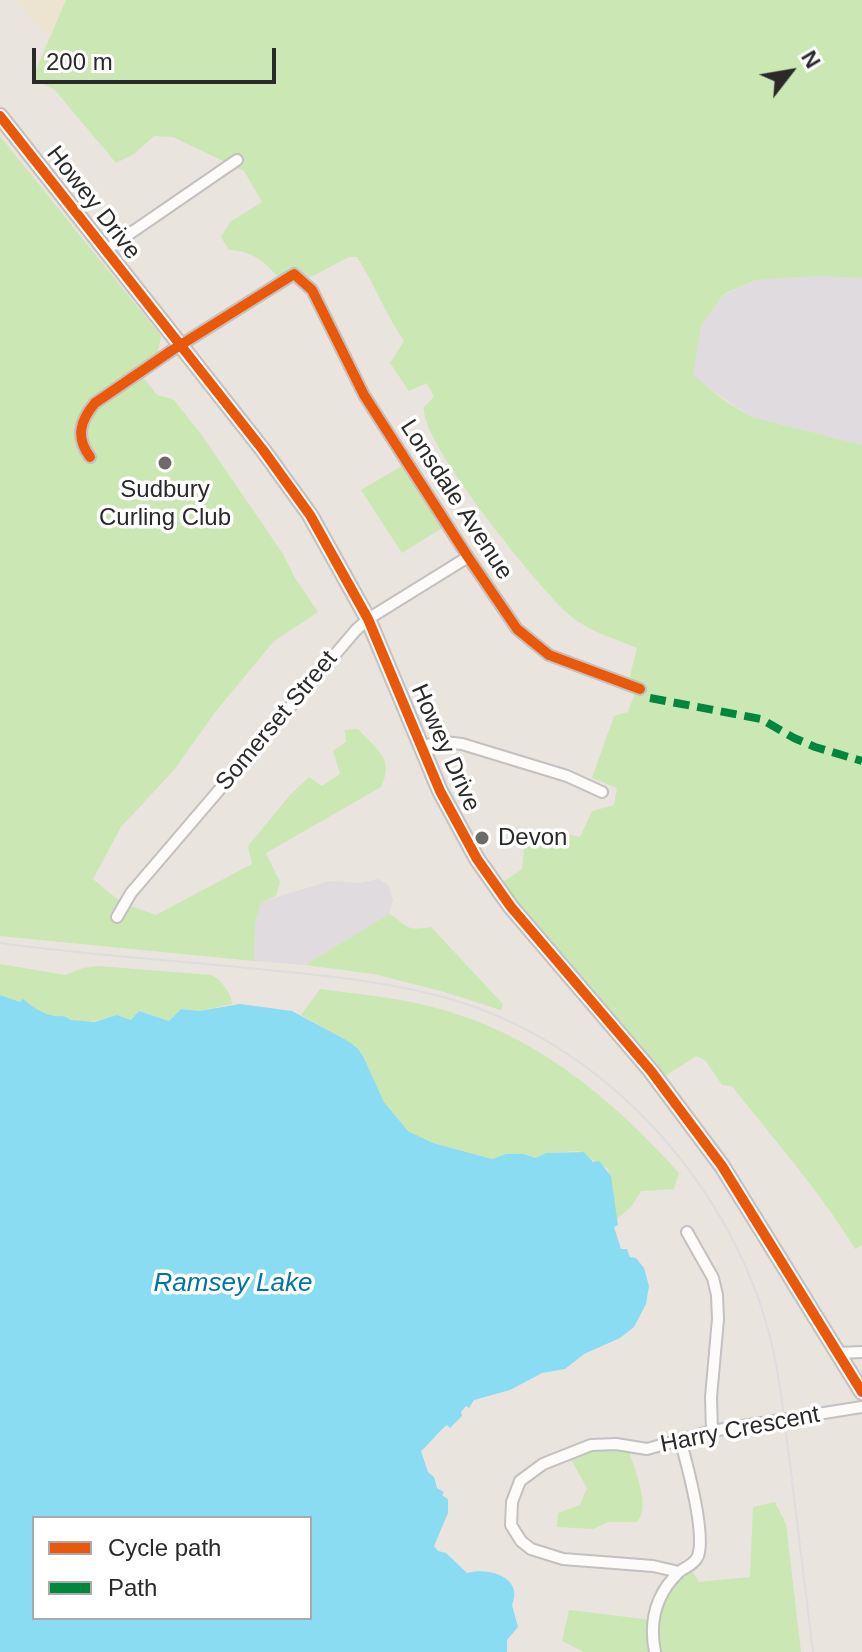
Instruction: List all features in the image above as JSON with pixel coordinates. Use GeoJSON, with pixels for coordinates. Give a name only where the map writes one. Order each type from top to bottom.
{"type":"FeatureCollection","features":[{"type":"Feature","properties":{"kind":"main road","name":"Howey Drive"},"geometry":{"type":"LineString","coordinates":[[0,116],[181,345],[310,515],[368,619],[448,808],[486,873],[651,1071],[714,1155],[862,1392]]}},
{"type":"Feature","properties":{"kind":"street"},"geometry":{"type":"LineString","coordinates":[[106,250],[237,160]]}},
{"type":"Feature","properties":{"kind":"street","name":"Lonsdale Avenue"},"geometry":{"type":"LineString","coordinates":[[181,345],[294,274],[312,290],[364,395],[517,629],[533,644],[569,664],[640,689]]}},
{"type":"Feature","properties":{"kind":"street"},"geometry":{"type":"LineString","coordinates":[[90,457],[81,445],[79,435],[86,414],[95,403],[181,345]]}},
{"type":"Feature","properties":{"kind":"street","name":"Somerset Street"},"geometry":{"type":"LineString","coordinates":[[117,917],[131,893],[348,638],[368,619],[468,557]]}},
{"type":"Feature","properties":{"kind":"street"},"geometry":{"type":"LineString","coordinates":[[421,746],[444,742],[462,744],[567,776],[602,792]]}},
{"type":"Feature","properties":{"kind":"street"},"geometry":{"type":"LineString","coordinates":[[687,1232],[713,1278],[717,1295],[712,1431]]}},
{"type":"Feature","properties":{"kind":"street"},"geometry":{"type":"LineString","coordinates":[[838,1353],[862,1352]]}},
{"type":"Feature","properties":{"kind":"street","name":"Harry Crescent"},"geometry":{"type":"LineString","coordinates":[[679,1572],[670,1568],[563,1559],[531,1549],[515,1534],[511,1514],[520,1481],[529,1472],[568,1453],[599,1443],[647,1449],[712,1431],[862,1407]]}},
{"type":"Feature","properties":{"kind":"street"},"geometry":{"type":"LineString","coordinates":[[655,1652],[651,1623],[654,1608],[679,1572],[695,1561],[699,1551],[698,1520],[680,1439]]}},
{"type":"Feature","properties":{"kind":"shaded area"},"geometry":{"type":"Polygon","coordinates":[[[16,0],[66,0],[50,36],[16,0]]]}},
{"type":"Feature","properties":{"kind":"shaded area"},"geometry":{"type":"Polygon","coordinates":[[[817,276],[862,278],[862,445],[751,417],[692,376],[701,326],[724,295],[756,280],[817,276]]]}},
{"type":"Feature","properties":{"kind":"shaded area"},"geometry":{"type":"Polygon","coordinates":[[[378,879],[388,885],[393,900],[389,914],[305,965],[254,961],[255,924],[261,902],[330,881],[360,883],[378,879]]]}},
{"type":"Feature","properties":{"kind":"green space"},"geometry":{"type":"Polygon","coordinates":[[[66,0],[862,0],[862,278],[817,276],[756,280],[724,294],[701,326],[693,375],[751,417],[862,445],[862,1245],[855,1249],[796,1166],[732,1086],[722,1085],[705,1060],[696,1056],[659,1080],[496,887],[522,869],[524,849],[555,831],[580,837],[592,811],[614,805],[617,788],[592,778],[614,716],[628,712],[637,687],[630,676],[637,648],[590,629],[566,612],[531,573],[459,480],[427,424],[424,407],[434,397],[427,383],[409,391],[390,363],[404,341],[357,257],[349,257],[305,280],[294,273],[282,281],[253,256],[229,250],[221,237],[230,222],[262,202],[244,171],[173,137],[154,136],[134,154],[116,163],[54,89],[32,79],[66,0]]]}},
{"type":"Feature","properties":{"kind":"green space"},"geometry":{"type":"Polygon","coordinates":[[[0,136],[161,336],[156,361],[140,373],[157,395],[173,399],[201,434],[283,554],[318,612],[274,641],[216,711],[174,770],[121,827],[93,879],[122,903],[156,915],[252,864],[248,846],[290,795],[309,777],[322,786],[340,774],[333,751],[346,742],[345,730],[358,729],[385,761],[385,777],[381,787],[266,853],[280,882],[276,896],[261,902],[255,924],[254,961],[0,936],[0,136]]]}},
{"type":"Feature","properties":{"kind":"green space"},"geometry":{"type":"Polygon","coordinates":[[[402,466],[442,528],[402,553],[361,490],[402,466]]]}},
{"type":"Feature","properties":{"kind":"green space"},"geometry":{"type":"Polygon","coordinates":[[[389,914],[411,928],[431,927],[503,1004],[501,1010],[374,974],[305,965],[389,914]]]}},
{"type":"Feature","properties":{"kind":"green space"},"geometry":{"type":"Polygon","coordinates":[[[0,964],[65,975],[98,966],[211,975],[225,987],[232,1004],[199,1011],[181,1009],[169,1021],[139,1011],[132,1020],[117,1015],[90,1022],[48,1016],[0,995],[0,964]]]}},
{"type":"Feature","properties":{"kind":"green space"},"geometry":{"type":"Polygon","coordinates":[[[320,989],[429,1006],[466,1017],[535,1050],[596,1093],[653,1145],[679,1173],[674,1189],[641,1191],[631,1207],[617,1219],[608,1169],[579,1151],[547,1153],[536,1158],[506,1154],[492,1159],[433,1143],[408,1131],[384,1102],[363,1056],[348,1041],[301,1015],[320,989]]]}},
{"type":"Feature","properties":{"kind":"green space"},"geometry":{"type":"Polygon","coordinates":[[[628,1448],[642,1496],[643,1506],[637,1522],[608,1522],[593,1529],[557,1527],[558,1513],[580,1505],[587,1488],[568,1454],[582,1449],[628,1448]]]}},
{"type":"Feature","properties":{"kind":"green space"},"geometry":{"type":"Polygon","coordinates":[[[775,1502],[786,1524],[801,1652],[584,1652],[562,1641],[569,1610],[652,1620],[655,1608],[689,1566],[699,1582],[750,1577],[753,1507],[775,1502]]]}},
{"type":"Feature","properties":{"kind":"water","name":"Ramsey Lake"},"geometry":{"type":"Polygon","coordinates":[[[0,995],[20,1002],[23,999],[48,1014],[94,1022],[117,1015],[131,1020],[139,1011],[169,1021],[181,1009],[199,1011],[240,1004],[292,1011],[357,1048],[384,1102],[408,1131],[433,1143],[492,1159],[506,1154],[536,1158],[546,1153],[584,1152],[593,1162],[599,1161],[611,1176],[618,1225],[614,1227],[621,1249],[627,1249],[630,1257],[636,1258],[644,1268],[649,1286],[646,1304],[634,1327],[620,1338],[584,1354],[565,1369],[542,1373],[510,1390],[474,1400],[450,1428],[447,1425],[421,1451],[437,1488],[448,1499],[448,1513],[434,1546],[467,1573],[494,1573],[509,1581],[513,1587],[512,1605],[518,1627],[507,1640],[507,1652],[0,1652],[0,995]]]}},
{"type":"Feature","properties":{"kind":"railway"},"geometry":{"type":"LineString","coordinates":[[0,943],[326,976],[417,990],[497,1016],[552,1044],[602,1080],[648,1121],[688,1169],[722,1220],[749,1275],[769,1333],[779,1381],[813,1652]]}},
{"type":"Feature","properties":{"kind":"marked path"},"geometry":{"type":"LineString","coordinates":[[650,698],[761,719],[815,747],[862,761]]}},
{"type":"Feature","properties":{"kind":"cycle path"},"geometry":{"type":"LineString","coordinates":[[0,116],[263,450],[310,515],[368,619],[440,791],[477,859],[511,907],[651,1071],[722,1166],[862,1392]]}},
{"type":"Feature","properties":{"kind":"cycle path"},"geometry":{"type":"LineString","coordinates":[[90,457],[81,430],[95,403],[294,274],[312,290],[364,395],[517,629],[549,655],[640,689]]}},
{"type":"Feature","properties":{"kind":"place","name":"Sudbury Curling Club"},"geometry":{"type":"Point","coordinates":[165,463]}},
{"type":"Feature","properties":{"kind":"place","name":"Devon"},"geometry":{"type":"Point","coordinates":[482,838]}}]}
